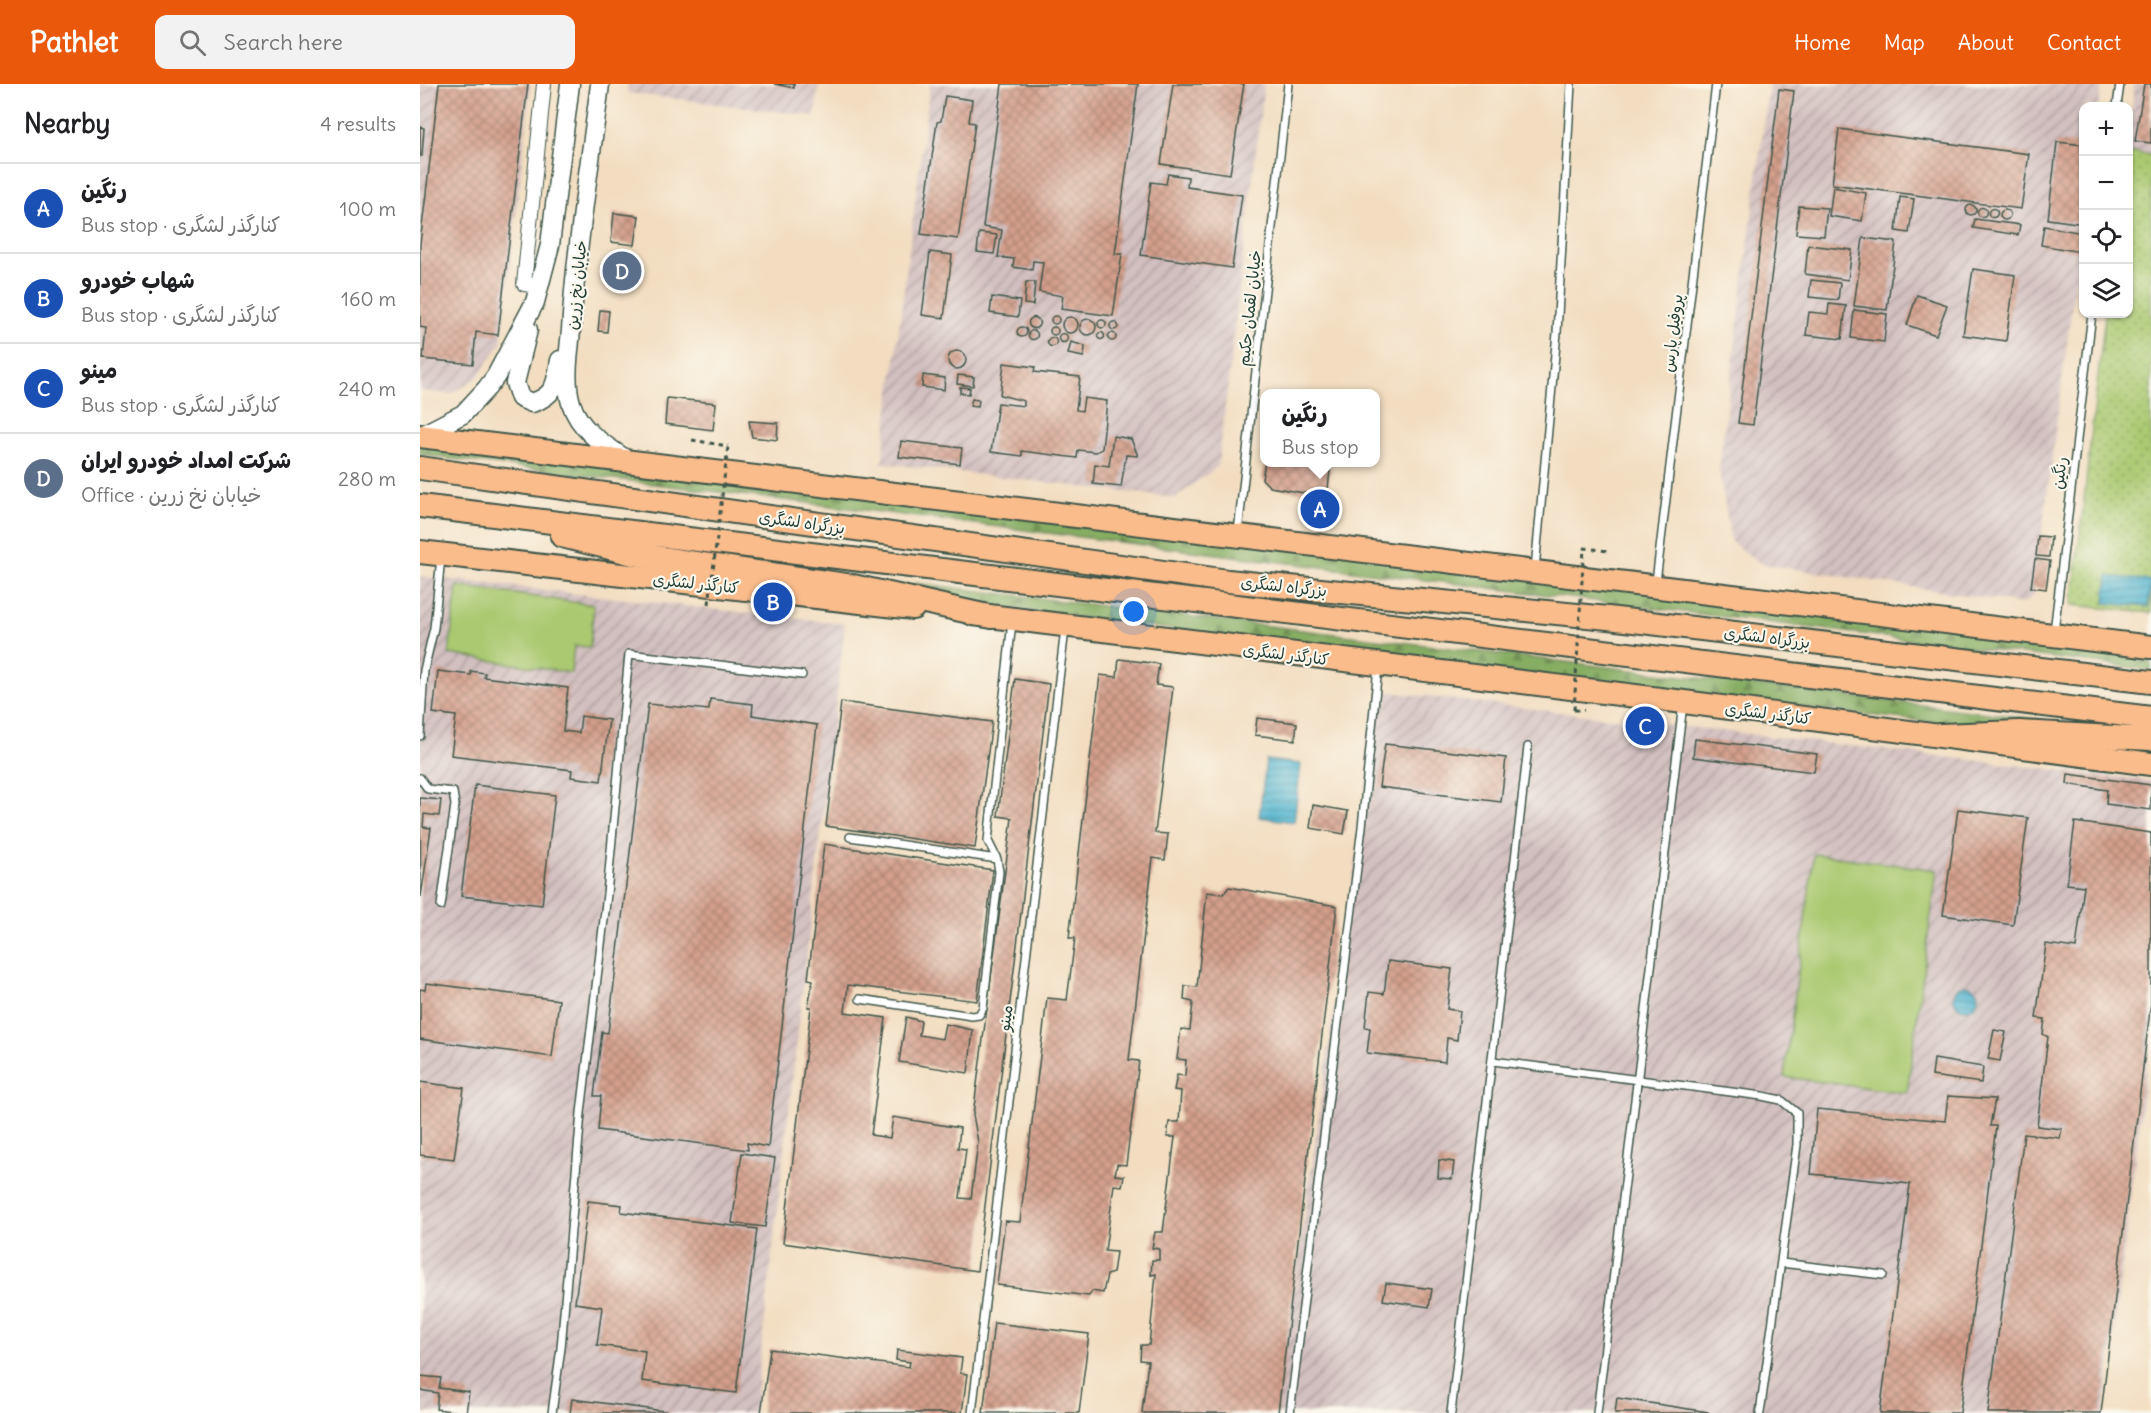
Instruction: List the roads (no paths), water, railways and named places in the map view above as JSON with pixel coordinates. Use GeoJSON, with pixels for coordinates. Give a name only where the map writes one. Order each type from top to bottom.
{"type":"FeatureCollection","features":[{"type":"Feature","properties":{"kind":"main road"},"geometry":{"type":"LineString","coordinates":[[420,436],[2151,647]]}},
{"type":"Feature","properties":{"kind":"main road","name":"بزرگراه لشگری"},"geometry":{"type":"LineString","coordinates":[[420,468],[1228,581],[1608,618],[2151,682]]}},
{"type":"Feature","properties":{"kind":"main road","name":"بزرگراه لشگری"},"geometry":{"type":"LineString","coordinates":[[420,507],[2151,718]]}},
{"type":"Feature","properties":{"kind":"main road"},"geometry":{"type":"LineString","coordinates":[[486,515],[520,526],[634,554],[853,586],[1002,618]]}},
{"type":"Feature","properties":{"kind":"main road","name":"کنارگذر لشگری"},"geometry":{"type":"LineString","coordinates":[[430,554],[1002,618],[1684,702],[2151,764]]}},
{"type":"Feature","properties":{"kind":"main road"},"geometry":{"type":"LineString","coordinates":[[1940,735],[2019,732],[2151,739]]}},
{"type":"Feature","properties":{"kind":"street"},"geometry":{"type":"LineString","coordinates":[[544,84],[533,290],[515,383],[520,398],[532,404],[545,399],[555,385],[573,290]]}},
{"type":"Feature","properties":{"kind":"street","name":"خیابان نخ زرین"},"geometry":{"type":"LineString","coordinates":[[420,436],[463,414],[487,388],[533,290],[550,245],[570,84]]}},
{"type":"Feature","properties":{"kind":"street","name":"خیابان نخ زرین"},"geometry":{"type":"LineString","coordinates":[[600,84],[573,290],[568,378],[571,402],[580,422],[591,436],[628,461]]}},
{"type":"Feature","properties":{"kind":"lane","name":"خیابان لقمان حکیم"},"geometry":{"type":"LineString","coordinates":[[1238,536],[1288,84]]}},
{"type":"Feature","properties":{"kind":"lane"},"geometry":{"type":"LineString","coordinates":[[1535,572],[1557,333],[1571,84]]}},
{"type":"Feature","properties":{"kind":"lane","name":"پروفیل پارس"},"geometry":{"type":"LineString","coordinates":[[1655,585],[1716,84]]}},
{"type":"Feature","properties":{"kind":"lane"},"geometry":{"type":"LineString","coordinates":[[2118,102],[2120,84]]}},
{"type":"Feature","properties":{"kind":"lane","name":"رنگین"},"geometry":{"type":"LineString","coordinates":[[2054,635],[2092,318]]}},
{"type":"Feature","properties":{"kind":"lane"},"geometry":{"type":"LineString","coordinates":[[420,736],[424,670],[434,628],[430,554]]}},
{"type":"Feature","properties":{"kind":"lane"},"geometry":{"type":"LineString","coordinates":[[860,999],[972,1016],[979,1015],[984,996],[999,872],[997,859],[988,841],[1002,618]]}},
{"type":"Feature","properties":{"kind":"lane","name":"مینو"},"geometry":{"type":"LineString","coordinates":[[972,1413],[1065,627]]}},
{"type":"Feature","properties":{"kind":"lane"},"geometry":{"type":"LineString","coordinates":[[552,1413],[561,1348],[581,1113],[607,894],[629,654],[802,675]]}},
{"type":"Feature","properties":{"kind":"lane"},"geometry":{"type":"LineString","coordinates":[[1290,1413],[1362,827],[1378,665]]}},
{"type":"Feature","properties":{"kind":"lane"},"geometry":{"type":"LineString","coordinates":[[1597,1413],[1684,702]]}},
{"type":"Feature","properties":{"kind":"lane"},"geometry":{"type":"LineString","coordinates":[[1451,1413],[1528,747]]}},
{"type":"Feature","properties":{"kind":"lane"},"geometry":{"type":"LineString","coordinates":[[420,778],[428,789],[453,792],[455,805],[441,906]]}},
{"type":"Feature","properties":{"kind":"lane"},"geometry":{"type":"LineString","coordinates":[[850,837],[997,859]]}},
{"type":"Feature","properties":{"kind":"lane"},"geometry":{"type":"LineString","coordinates":[[1493,1061],[1781,1100],[1797,1113],[1797,1145],[1760,1413]]}},
{"type":"Feature","properties":{"kind":"lane"},"geometry":{"type":"LineString","coordinates":[[1781,1263],[1883,1275]]}},
{"type":"Feature","properties":{"kind":"water"},"geometry":{"type":"Polygon","coordinates":[[[2108,576],[2151,581],[2148,607],[2105,603],[2108,576]]]}},
{"type":"Feature","properties":{"kind":"water"},"geometry":{"type":"Polygon","coordinates":[[[1266,760],[1301,764],[1294,822],[1259,817],[1266,760]]]}},
{"type":"Feature","properties":{"kind":"water"},"geometry":{"type":"Polygon","coordinates":[[[1966,985],[1974,989],[1978,997],[1974,1005],[1966,1009],[1958,1005],[1954,997],[1958,989],[1966,985]]]}},
{"type":"Feature","properties":{"kind":"place","name":"شرکت امداد خودرو ایران"},"geometry":{"type":"Point","coordinates":[622,271]}},
{"type":"Feature","properties":{"kind":"place","name":"رنگین"},"geometry":{"type":"Point","coordinates":[1320,509]}},
{"type":"Feature","properties":{"kind":"place","name":"شهاب خودرو"},"geometry":{"type":"Point","coordinates":[773,602]}},
{"type":"Feature","properties":{"kind":"place","name":"مینو"},"geometry":{"type":"Point","coordinates":[1645,726]}}]}
